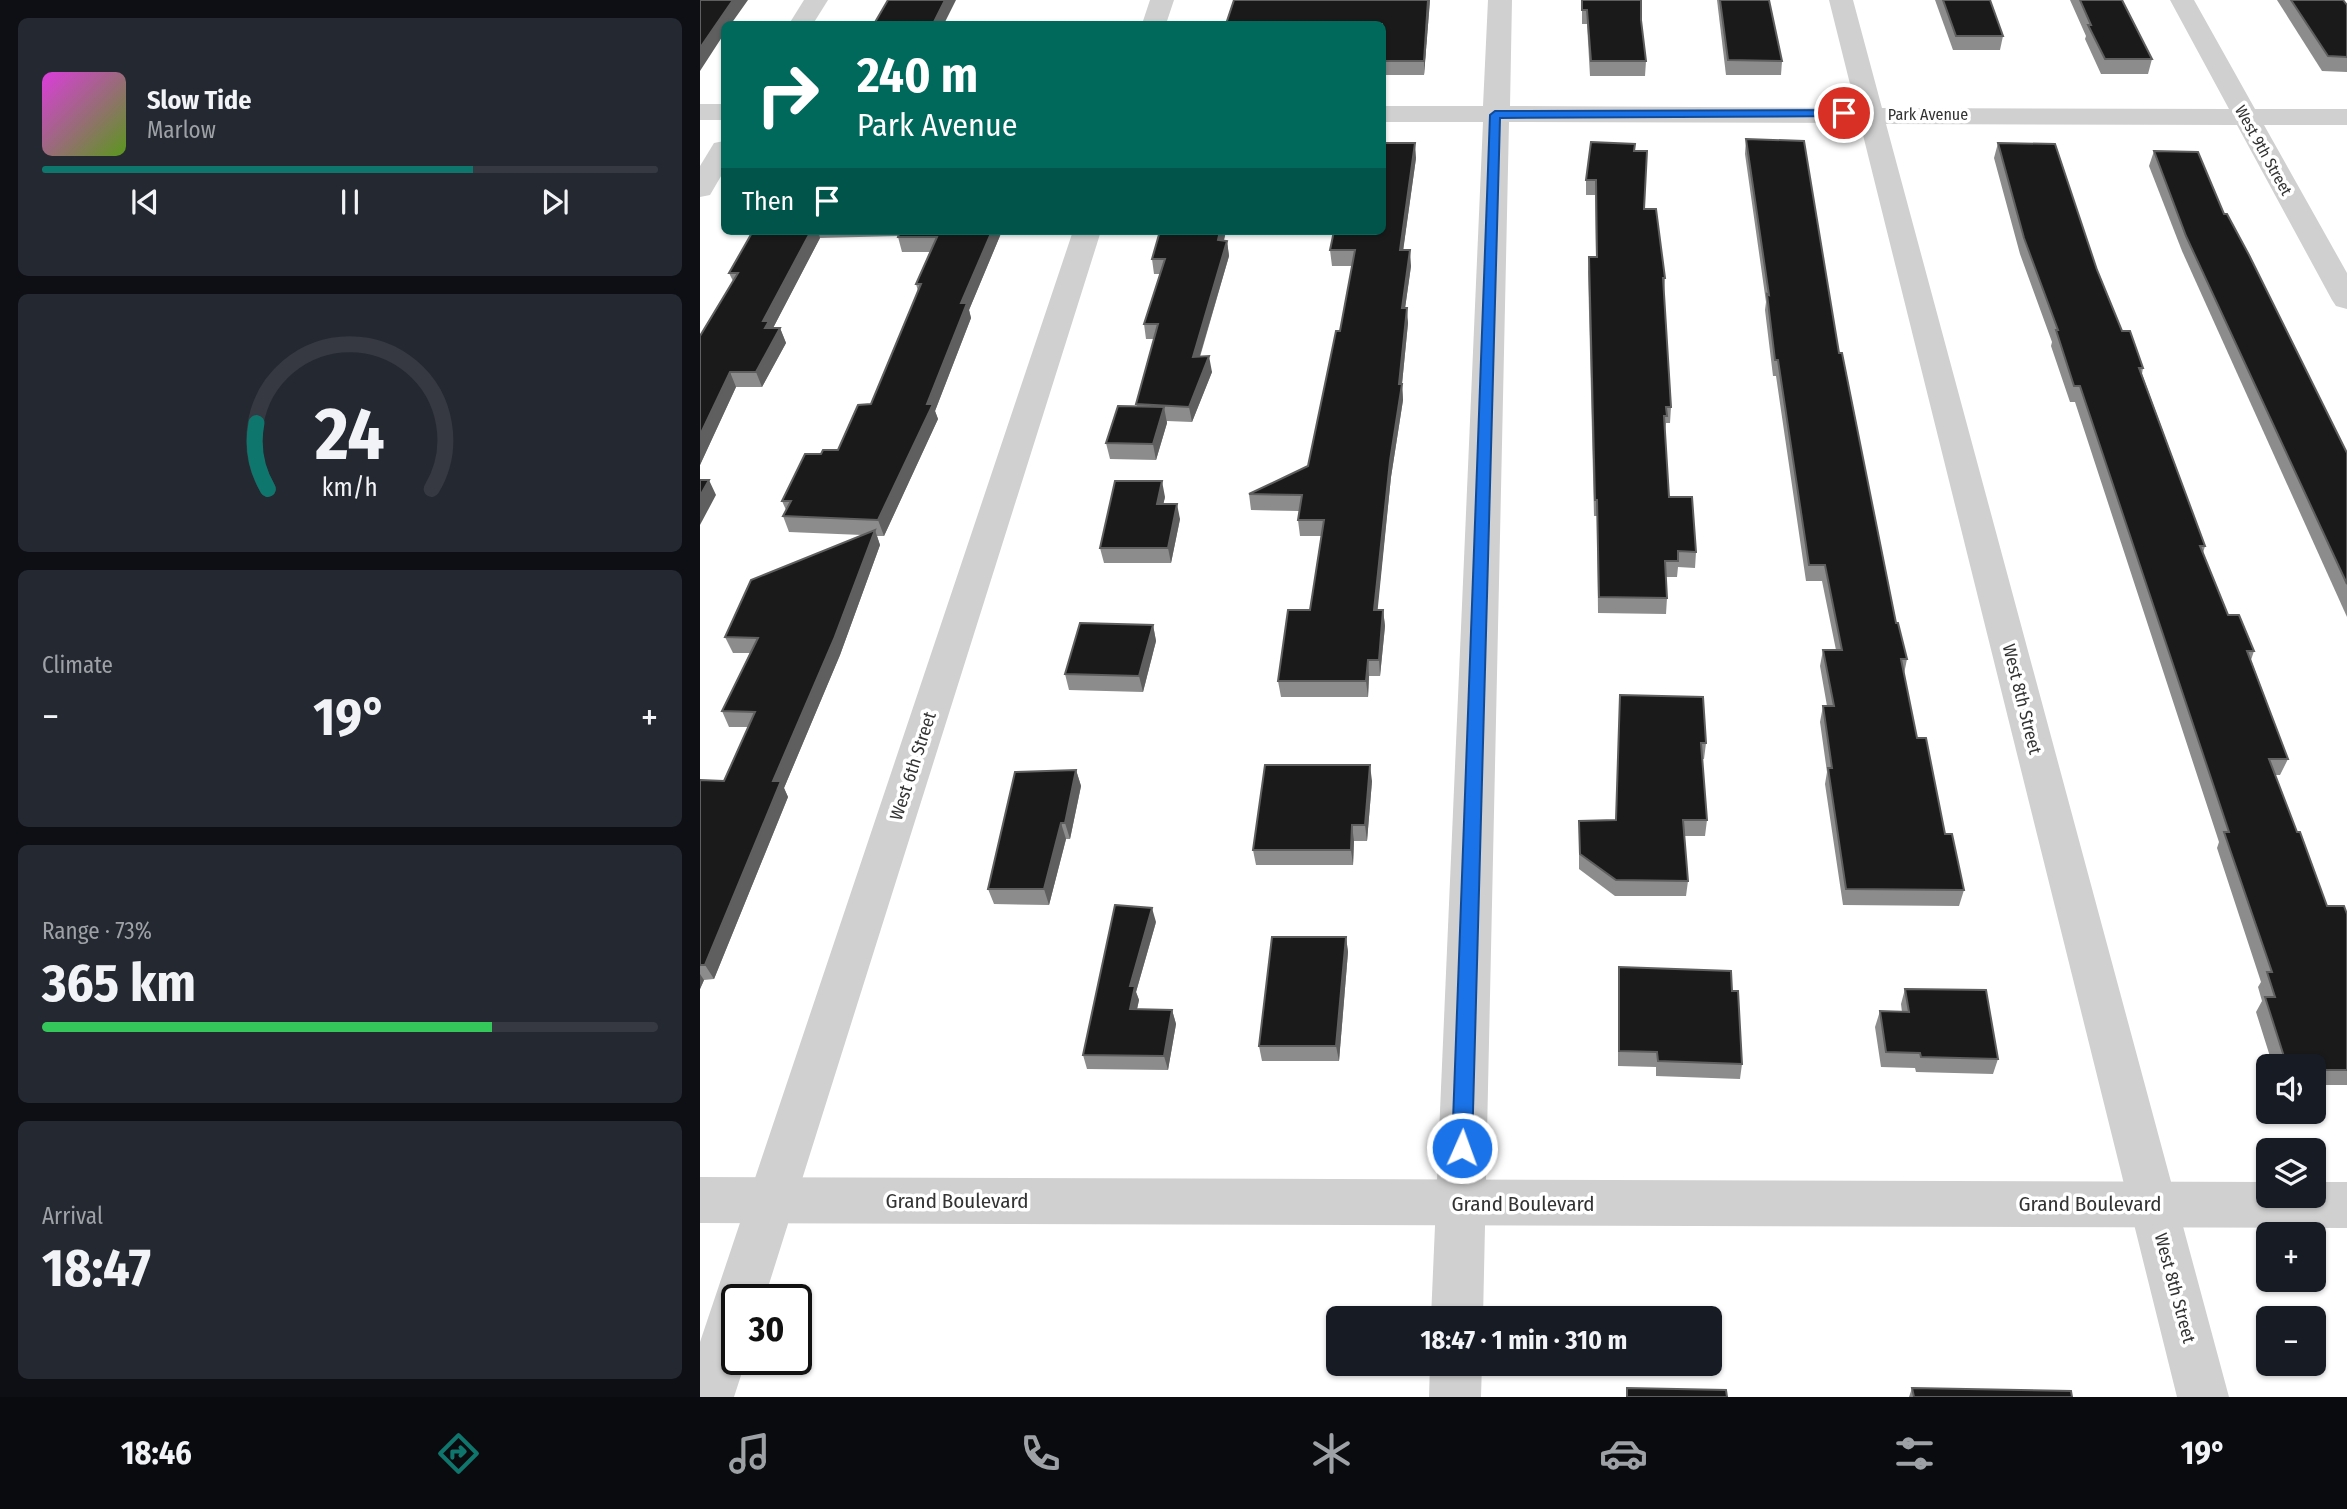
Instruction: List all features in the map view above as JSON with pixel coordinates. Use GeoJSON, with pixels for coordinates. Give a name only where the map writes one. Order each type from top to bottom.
{"type":"FeatureCollection","features":[{"type":"Feature","properties":{"kind":"street"},"geometry":{"type":"LineString","coordinates":[[803,21],[816,0]]}},
{"type":"Feature","properties":{"kind":"street"},"geometry":{"type":"LineString","coordinates":[[1155,21],[1162,0]]}},
{"type":"Feature","properties":{"kind":"street"},"geometry":{"type":"LineString","coordinates":[[1457,1306],[1500,0]]}},
{"type":"Feature","properties":{"kind":"street","name":"West 8th Street"},"geometry":{"type":"LineString","coordinates":[[1842,0],[2203,1397]]}},
{"type":"Feature","properties":{"kind":"street","name":"West 9th Street"},"geometry":{"type":"LineString","coordinates":[[2182,0],[2347,300]]}},
{"type":"Feature","properties":{"kind":"street"},"geometry":{"type":"LineString","coordinates":[[700,112],[721,112]]}},
{"type":"Feature","properties":{"kind":"street","name":"Park Avenue"},"geometry":{"type":"LineString","coordinates":[[1386,114],[1871,113],[2347,117]]}},
{"type":"Feature","properties":{"kind":"street"},"geometry":{"type":"LineString","coordinates":[[700,189],[721,154]]}},
{"type":"Feature","properties":{"kind":"street","name":"West 6th Street"},"geometry":{"type":"LineString","coordinates":[[744,1284],[1086,235]]}},
{"type":"Feature","properties":{"kind":"street","name":"Grand Boulevard"},"geometry":{"type":"LineString","coordinates":[[700,1200],[2347,1205]]}},
{"type":"Feature","properties":{"kind":"street"},"geometry":{"type":"LineString","coordinates":[[708,1397],[721,1357]]}},
{"type":"Feature","properties":{"kind":"street"},"geometry":{"type":"LineString","coordinates":[[1455,1397],[1456,1376]]}},
{"type":"Feature","properties":{"kind":"building"},"geometry":{"type":"Polygon","coordinates":[[[700,0],[733,0],[700,48],[700,0]]]}},
{"type":"Feature","properties":{"kind":"building"},"geometry":{"type":"Polygon","coordinates":[[[888,0],[945,0],[934,21],[876,21],[888,0]]]}},
{"type":"Feature","properties":{"kind":"building"},"geometry":{"type":"Polygon","coordinates":[[[1234,0],[1428,0],[1424,61],[1386,61],[1386,21],[1227,21],[1234,0]]]}},
{"type":"Feature","properties":{"kind":"building"},"geometry":{"type":"Polygon","coordinates":[[[1582,0],[1641,0],[1646,61],[1591,61],[1587,10],[1582,10],[1582,0]]]}},
{"type":"Feature","properties":{"kind":"building"},"geometry":{"type":"Polygon","coordinates":[[[1720,0],[1769,0],[1782,61],[1728,60],[1720,0]]]}},
{"type":"Feature","properties":{"kind":"building"},"geometry":{"type":"Polygon","coordinates":[[[1943,0],[1990,0],[2003,36],[1956,36],[1943,0]]]}},
{"type":"Feature","properties":{"kind":"building"},"geometry":{"type":"Polygon","coordinates":[[[2080,0],[2122,0],[2152,59],[2105,59],[2088,25],[2091,25],[2080,0]]]}},
{"type":"Feature","properties":{"kind":"building"},"geometry":{"type":"Polygon","coordinates":[[[2291,0],[2343,0],[2347,5],[2347,57],[2328,56],[2291,0]]]}},
{"type":"Feature","properties":{"kind":"building"},"geometry":{"type":"Polygon","coordinates":[[[1746,139],[1804,141],[1839,353],[1842,353],[1896,623],[1907,659],[1901,659],[1917,738],[1926,738],[1945,834],[1952,834],[1964,890],[1846,889],[1828,768],[1832,768],[1823,706],[1834,706],[1823,650],[1842,650],[1825,565],[1809,565],[1778,360],[1775,360],[1767,294],[1769,295],[1746,139]]]}},
{"type":"Feature","properties":{"kind":"building"},"geometry":{"type":"Polygon","coordinates":[[[1591,142],[1635,144],[1634,151],[1647,151],[1644,209],[1656,209],[1665,278],[1671,407],[1666,407],[1667,416],[1664,416],[1669,497],[1692,497],[1696,552],[1678,551],[1678,561],[1665,561],[1667,598],[1599,597],[1589,257],[1597,257],[1596,180],[1586,180],[1591,142]]]}},
{"type":"Feature","properties":{"kind":"building"},"geometry":{"type":"Polygon","coordinates":[[[1386,143],[1415,143],[1400,250],[1410,250],[1402,308],[1407,308],[1399,384],[1402,384],[1390,461],[1374,610],[1383,610],[1379,660],[1368,660],[1366,681],[1278,681],[1288,610],[1310,610],[1324,520],[1298,520],[1302,495],[1249,494],[1308,466],[1336,331],[1340,331],[1355,250],[1330,250],[1333,235],[1386,235],[1386,143]]]}},
{"type":"Feature","properties":{"kind":"building"},"geometry":{"type":"Polygon","coordinates":[[[1998,143],[2055,144],[2097,270],[2122,331],[2130,331],[2143,368],[2139,368],[2205,546],[2200,546],[2228,615],[2239,615],[2254,651],[2247,651],[2288,759],[2269,759],[2327,906],[2344,906],[2347,914],[2347,1070],[2326,1070],[2326,1054],[2283,1054],[2265,997],[2275,997],[2267,972],[2272,972],[2224,832],[2229,832],[2080,386],[2074,386],[2058,330],[2024,238],[1998,143]]]}},
{"type":"Feature","properties":{"kind":"building"},"geometry":{"type":"Polygon","coordinates":[[[2154,151],[2198,152],[2224,214],[2227,214],[2249,255],[2347,453],[2347,584],[2186,236],[2154,151]]]}},
{"type":"Feature","properties":{"kind":"building"},"geometry":{"type":"Polygon","coordinates":[[[751,235],[809,235],[763,321],[769,321],[765,328],[780,328],[756,372],[730,372],[700,435],[700,336],[738,273],[729,273],[751,235]]]}},
{"type":"Feature","properties":{"kind":"building"},"geometry":{"type":"Polygon","coordinates":[[[990,235],[961,303],[967,303],[927,404],[933,404],[878,520],[783,516],[791,501],[782,501],[805,454],[838,450],[858,405],[871,404],[921,284],[916,284],[937,237],[898,237],[990,235]]]}},
{"type":"Feature","properties":{"kind":"building"},"geometry":{"type":"Polygon","coordinates":[[[1159,235],[1219,235],[1218,240],[1227,241],[1193,357],[1209,356],[1189,407],[1136,404],[1158,324],[1144,324],[1165,259],[1152,259],[1159,235]]]}},
{"type":"Feature","properties":{"kind":"building"},"geometry":{"type":"Polygon","coordinates":[[[1118,406],[1164,407],[1153,444],[1106,443],[1118,406]]]}},
{"type":"Feature","properties":{"kind":"building"},"geometry":{"type":"Polygon","coordinates":[[[700,480],[709,480],[700,496],[700,480]]]}},
{"type":"Feature","properties":{"kind":"building"},"geometry":{"type":"Polygon","coordinates":[[[1115,481],[1162,481],[1157,504],[1177,504],[1168,548],[1100,548],[1115,481]]]}},
{"type":"Feature","properties":{"kind":"building"},"geometry":{"type":"Polygon","coordinates":[[[875,530],[834,639],[773,781],[781,781],[705,965],[700,965],[700,780],[724,781],[755,712],[722,711],[758,638],[725,637],[751,580],[875,530]]]}},
{"type":"Feature","properties":{"kind":"building"},"geometry":{"type":"Polygon","coordinates":[[[1080,623],[1153,625],[1139,676],[1065,674],[1080,623]]]}},
{"type":"Feature","properties":{"kind":"building"},"geometry":{"type":"Polygon","coordinates":[[[1620,695],[1703,697],[1706,743],[1701,743],[1707,820],[1683,820],[1688,881],[1616,880],[1580,854],[1579,821],[1616,820],[1620,695]]]}},
{"type":"Feature","properties":{"kind":"building"},"geometry":{"type":"Polygon","coordinates":[[[1265,765],[1370,765],[1365,825],[1352,825],[1351,850],[1253,850],[1265,765]]]}},
{"type":"Feature","properties":{"kind":"building"},"geometry":{"type":"Polygon","coordinates":[[[1076,770],[1065,823],[1061,823],[1044,889],[988,889],[1015,772],[1076,770]]]}},
{"type":"Feature","properties":{"kind":"building"},"geometry":{"type":"Polygon","coordinates":[[[1115,905],[1152,908],[1130,986],[1135,986],[1130,1009],[1172,1010],[1164,1056],[1083,1055],[1115,905]]]}},
{"type":"Feature","properties":{"kind":"building"},"geometry":{"type":"Polygon","coordinates":[[[1272,937],[1346,937],[1336,1046],[1259,1046],[1272,937]]]}},
{"type":"Feature","properties":{"kind":"building"},"geometry":{"type":"Polygon","coordinates":[[[1619,967],[1731,971],[1732,991],[1738,991],[1742,1064],[1658,1061],[1657,1052],[1619,1051],[1619,967]]]}},
{"type":"Feature","properties":{"kind":"building"},"geometry":{"type":"Polygon","coordinates":[[[1905,989],[1986,990],[1998,1059],[1921,1057],[1920,1053],[1886,1052],[1880,1011],[1909,1012],[1905,989]]]}},
{"type":"Feature","properties":{"kind":"building"},"geometry":{"type":"Polygon","coordinates":[[[1627,1388],[1726,1390],[1727,1397],[1627,1397],[1627,1388]]]}},
{"type":"Feature","properties":{"kind":"building"},"geometry":{"type":"Polygon","coordinates":[[[1912,1388],[2071,1391],[2072,1397],[1914,1397],[1912,1388]]]}},
{"type":"Feature","properties":{"kind":"route"},"geometry":{"type":"LineString","coordinates":[[1462,1148],[1495,115],[1844,113]]}}]}
